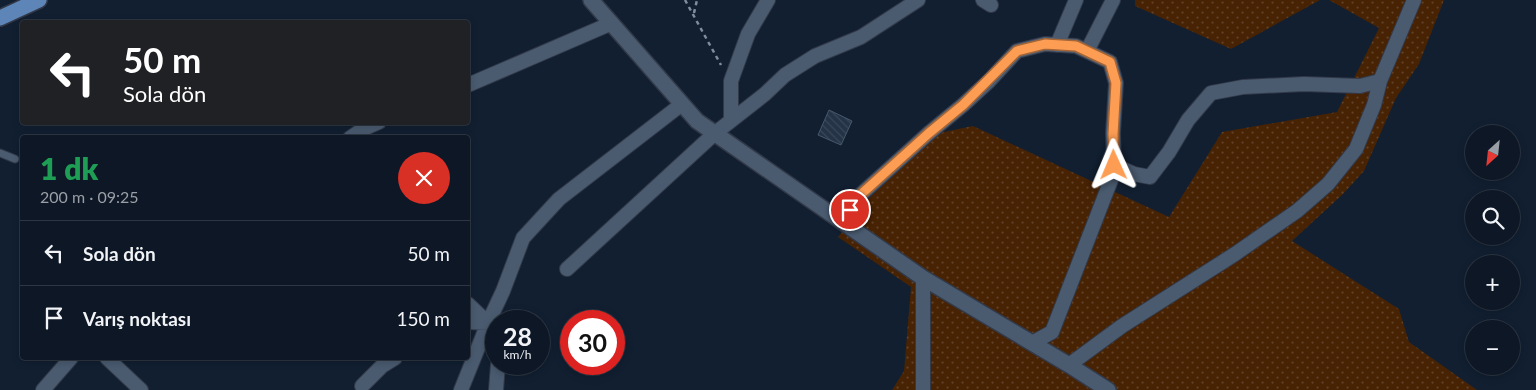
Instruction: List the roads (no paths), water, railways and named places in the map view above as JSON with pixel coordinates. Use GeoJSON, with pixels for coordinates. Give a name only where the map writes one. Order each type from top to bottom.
{"type":"FeatureCollection","features":[{"type":"Feature","properties":{"kind":"main road"},"geometry":{"type":"LineString","coordinates":[[0,18],[39,0]]}},
{"type":"Feature","properties":{"kind":"street"},"geometry":{"type":"LineString","coordinates":[[591,0],[697,122],[923,278],[1032,342],[1108,390]]}},
{"type":"Feature","properties":{"kind":"street"},"geometry":{"type":"LineString","coordinates":[[731,120],[731,81],[748,34],[768,0]]}},
{"type":"Feature","properties":{"kind":"street"},"geometry":{"type":"LineString","coordinates":[[567,269],[714,134],[765,94],[785,75],[815,56],[861,37],[918,0]]}},
{"type":"Feature","properties":{"kind":"street"},"geometry":{"type":"LineString","coordinates":[[1057,44],[1076,0]]}},
{"type":"Feature","properties":{"kind":"street"},"geometry":{"type":"LineString","coordinates":[[1087,51],[1113,0]]}},
{"type":"Feature","properties":{"kind":"street"},"geometry":{"type":"LineString","coordinates":[[1069,365],[1122,326],[1297,211],[1328,184],[1356,149],[1374,105],[1380,82],[1414,0]]}},
{"type":"Feature","properties":{"kind":"street"},"geometry":{"type":"LineString","coordinates":[[470,84],[612,24]]}},
{"type":"Feature","properties":{"kind":"street"},"geometry":{"type":"LineString","coordinates":[[842,222],[858,197],[963,105],[1017,51],[1045,44],[1076,46],[1110,62],[1116,83],[1113,134],[1114,165],[1111,180],[1052,332],[1032,342]]}},
{"type":"Feature","properties":{"kind":"street"},"geometry":{"type":"LineString","coordinates":[[1114,165],[1134,174],[1150,177],[1188,120],[1211,93],[1243,87],[1304,84],[1360,86],[1380,82]]}},
{"type":"Feature","properties":{"kind":"street"},"geometry":{"type":"LineString","coordinates":[[494,310],[523,238],[559,199],[682,104]]}},
{"type":"Feature","properties":{"kind":"street"},"geometry":{"type":"LineString","coordinates":[[355,135],[374,125]]}},
{"type":"Feature","properties":{"kind":"street"},"geometry":{"type":"LineString","coordinates":[[923,278],[923,390]]}},
{"type":"Feature","properties":{"kind":"street"},"geometry":{"type":"LineString","coordinates":[[470,306],[485,320]]}},
{"type":"Feature","properties":{"kind":"street"},"geometry":{"type":"LineString","coordinates":[[470,322],[485,323]]}},
{"type":"Feature","properties":{"kind":"street"},"geometry":{"type":"LineString","coordinates":[[461,390],[485,330]]}},
{"type":"Feature","properties":{"kind":"street"},"geometry":{"type":"LineString","coordinates":[[42,390],[69,360]]}},
{"type":"Feature","properties":{"kind":"street"},"geometry":{"type":"LineString","coordinates":[[109,360],[141,390]]}},
{"type":"Feature","properties":{"kind":"street"},"geometry":{"type":"LineString","coordinates":[[362,386],[382,366],[392,360]]}},
{"type":"Feature","properties":{"kind":"street"},"geometry":{"type":"LineString","coordinates":[[496,390],[497,375]]}},
{"type":"Feature","properties":{"kind":"lane"},"geometry":{"type":"LineString","coordinates":[[0,153],[15,159]]}}]}
